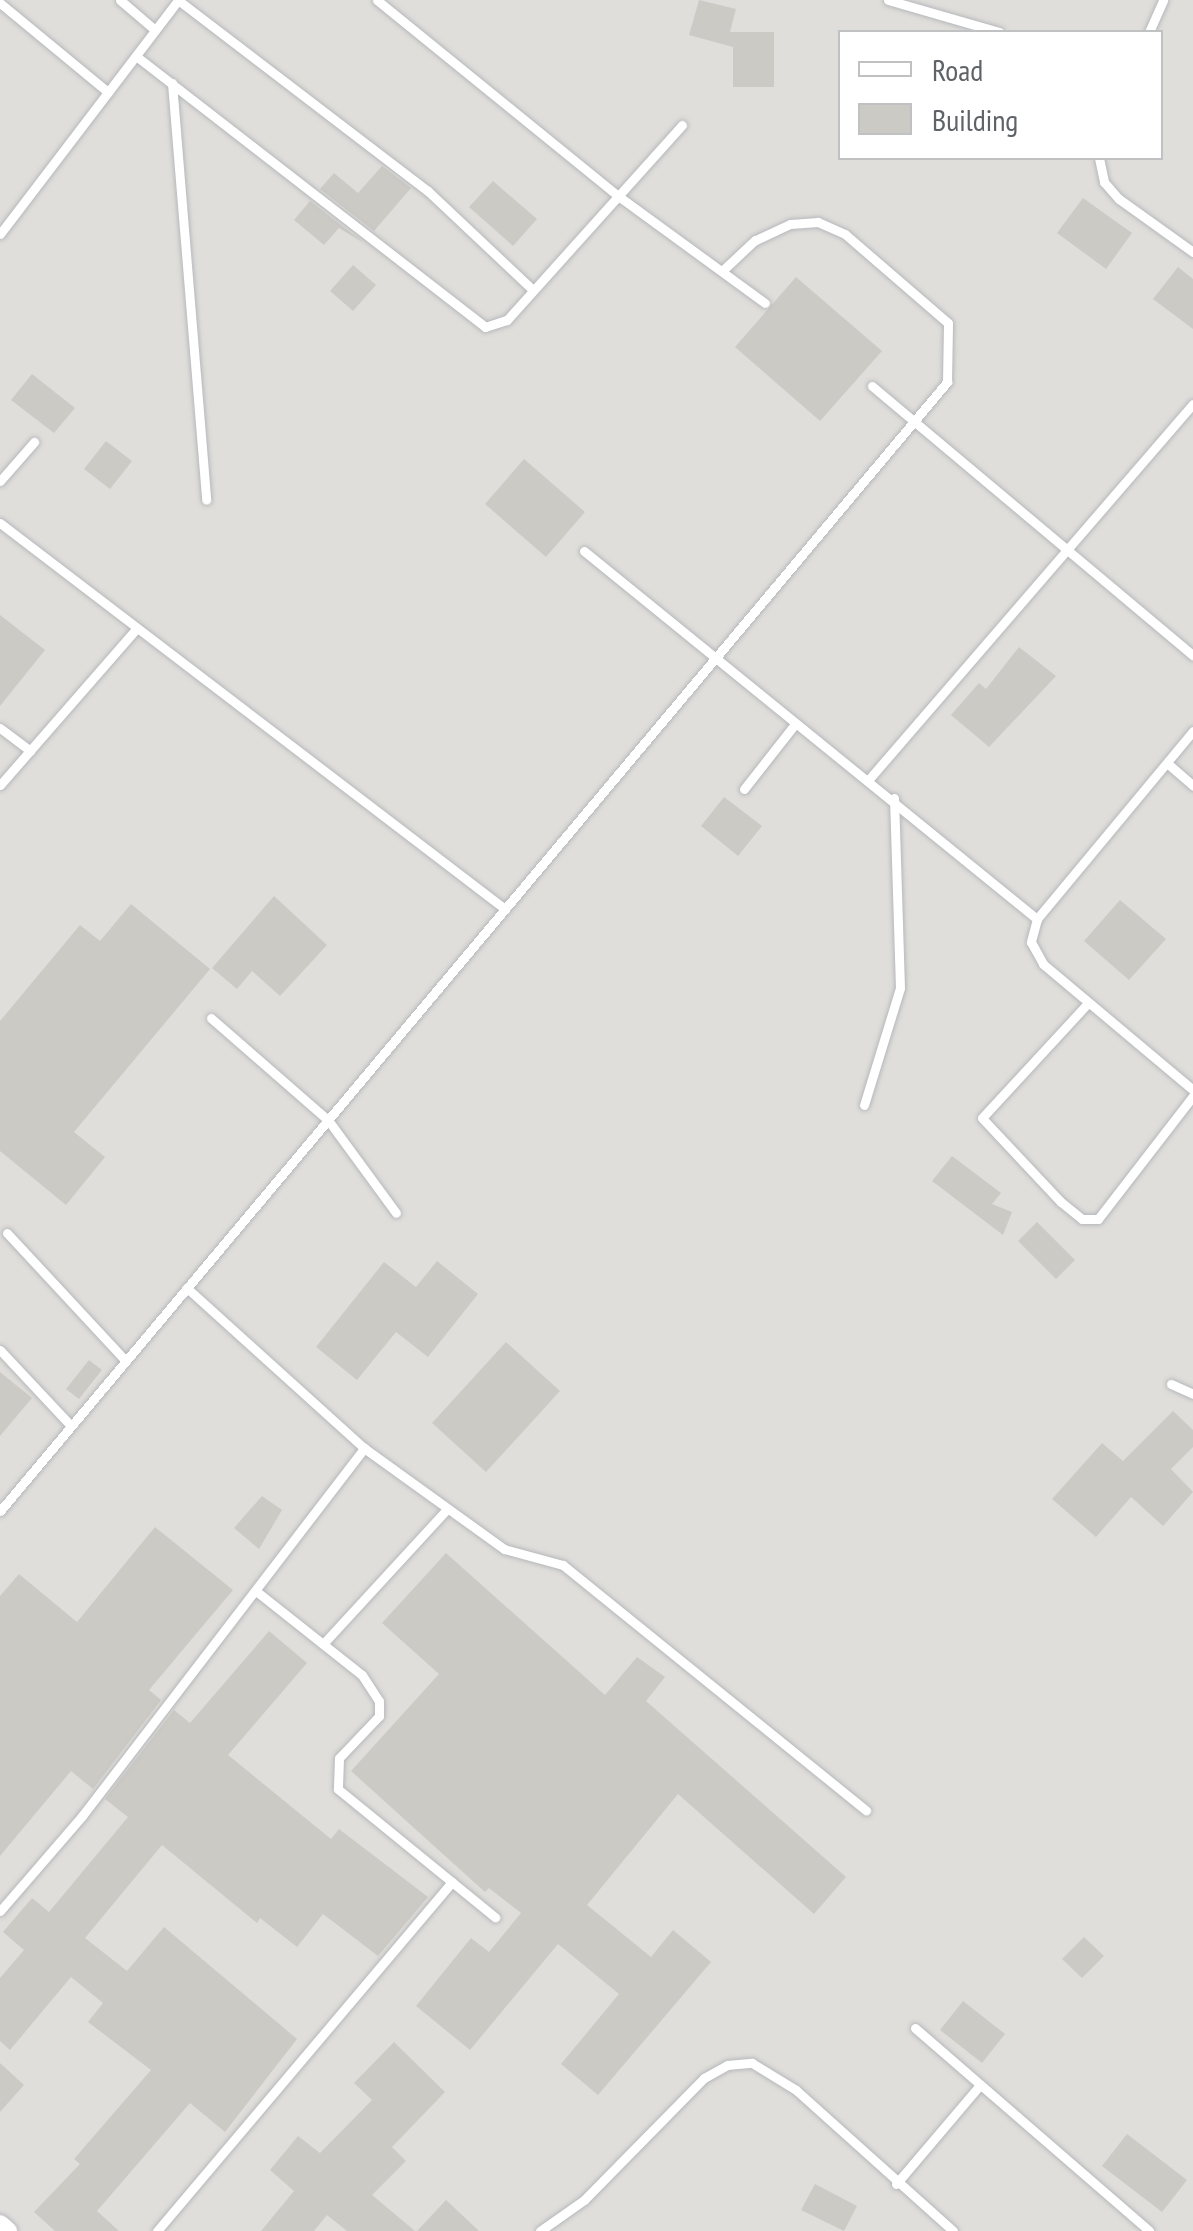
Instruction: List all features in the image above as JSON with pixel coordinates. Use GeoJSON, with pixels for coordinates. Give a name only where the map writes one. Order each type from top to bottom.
{"type":"FeatureCollection","features":[{"type":"Feature","properties":{"kind":"street"},"geometry":{"type":"LineString","coordinates":[[0,2224],[8,2231]]}},
{"type":"Feature","properties":{"kind":"lane"},"geometry":{"type":"LineString","coordinates":[[120,0],[156,30]]}},
{"type":"Feature","properties":{"kind":"lane"},"geometry":{"type":"LineString","coordinates":[[0,234],[178,0],[428,191],[532,289]]}},
{"type":"Feature","properties":{"kind":"lane"},"geometry":{"type":"LineString","coordinates":[[377,0],[621,198],[765,303]]}},
{"type":"Feature","properties":{"kind":"lane"},"geometry":{"type":"LineString","coordinates":[[888,0],[991,30]]}},
{"type":"Feature","properties":{"kind":"lane"},"geometry":{"type":"LineString","coordinates":[[1150,30],[1164,0]]}},
{"type":"Feature","properties":{"kind":"lane"},"geometry":{"type":"LineString","coordinates":[[0,3],[108,92]]}},
{"type":"Feature","properties":{"kind":"lane"},"geometry":{"type":"LineString","coordinates":[[136,56],[474,322],[496,327],[621,198],[682,124]]}},
{"type":"Feature","properties":{"kind":"lane"},"geometry":{"type":"LineString","coordinates":[[172,83],[206,500]]}},
{"type":"Feature","properties":{"kind":"lane"},"geometry":{"type":"LineString","coordinates":[[1100,160],[1104,182],[1119,199],[1193,252]]}},
{"type":"Feature","properties":{"kind":"lane"},"geometry":{"type":"LineString","coordinates":[[0,1511],[946,382],[948,323],[845,234],[818,222],[790,224],[755,240],[723,270]]}},
{"type":"Feature","properties":{"kind":"lane"},"geometry":{"type":"LineString","coordinates":[[872,386],[1193,655]]}},
{"type":"Feature","properties":{"kind":"lane"},"geometry":{"type":"LineString","coordinates":[[870,778],[1193,404]]}},
{"type":"Feature","properties":{"kind":"lane"},"geometry":{"type":"LineString","coordinates":[[0,481],[34,442]]}},
{"type":"Feature","properties":{"kind":"lane"},"geometry":{"type":"LineString","coordinates":[[0,523],[505,908]]}},
{"type":"Feature","properties":{"kind":"lane"},"geometry":{"type":"LineString","coordinates":[[584,551],[713,661],[870,778],[1037,920]]}},
{"type":"Feature","properties":{"kind":"lane"},"geometry":{"type":"LineString","coordinates":[[0,785],[137,628]]}},
{"type":"Feature","properties":{"kind":"lane"},"geometry":{"type":"LineString","coordinates":[[744,789],[795,724]]}},
{"type":"Feature","properties":{"kind":"lane"},"geometry":{"type":"LineString","coordinates":[[0,728],[30,752]]}},
{"type":"Feature","properties":{"kind":"lane"},"geometry":{"type":"LineString","coordinates":[[1088,1003],[982,1118],[1061,1202],[1082,1219],[1098,1219],[1193,1093],[1034,952],[1037,920],[1193,731]]}},
{"type":"Feature","properties":{"kind":"lane"},"geometry":{"type":"LineString","coordinates":[[1167,763],[1193,786]]}},
{"type":"Feature","properties":{"kind":"lane"},"geometry":{"type":"LineString","coordinates":[[864,1105],[900,988],[894,798]]}},
{"type":"Feature","properties":{"kind":"lane"},"geometry":{"type":"LineString","coordinates":[[212,1018],[328,1120],[396,1214]]}},
{"type":"Feature","properties":{"kind":"lane"},"geometry":{"type":"LineString","coordinates":[[7,1232],[126,1360]]}},
{"type":"Feature","properties":{"kind":"lane"},"geometry":{"type":"LineString","coordinates":[[186,1288],[364,1448],[504,1548],[562,1564],[866,1810]]}},
{"type":"Feature","properties":{"kind":"lane"},"geometry":{"type":"LineString","coordinates":[[0,1350],[71,1426]]}},
{"type":"Feature","properties":{"kind":"lane"},"geometry":{"type":"LineString","coordinates":[[1170,1384],[1193,1394]]}},
{"type":"Feature","properties":{"kind":"lane"},"geometry":{"type":"LineString","coordinates":[[0,1911],[256,1591],[364,1448]]}},
{"type":"Feature","properties":{"kind":"lane"},"geometry":{"type":"LineString","coordinates":[[323,1644],[447,1509]]}},
{"type":"Feature","properties":{"kind":"lane"},"geometry":{"type":"LineString","coordinates":[[256,1591],[372,1684],[380,1701],[379,1716],[339,1758],[338,1789],[495,1917]]}},
{"type":"Feature","properties":{"kind":"lane"},"geometry":{"type":"LineString","coordinates":[[157,2231],[452,1882]]}},
{"type":"Feature","properties":{"kind":"lane"},"geometry":{"type":"LineString","coordinates":[[914,2028],[1149,2231]]}},
{"type":"Feature","properties":{"kind":"lane"},"geometry":{"type":"LineString","coordinates":[[540,2231],[584,2200],[670,2108],[727,2065],[752,2063],[776,2074],[952,2231]]}},
{"type":"Feature","properties":{"kind":"lane"},"geometry":{"type":"LineString","coordinates":[[896,2184],[980,2085]]}},
{"type":"Feature","properties":{"kind":"shaded area"},"geometry":{"type":"Polygon","coordinates":[[[0,0],[1193,0],[1193,2231],[0,2231],[0,0]]]}},
{"type":"Feature","properties":{"kind":"building"},"geometry":{"type":"Polygon","coordinates":[[[699,0],[736,9],[730,32],[774,32],[774,87],[733,87],[733,47],[689,35],[699,0]]]}},
{"type":"Feature","properties":{"kind":"building"},"geometry":{"type":"Polygon","coordinates":[[[382,166],[411,188],[374,231],[320,189],[334,173],[358,193],[382,166]]]}},
{"type":"Feature","properties":{"kind":"building"},"geometry":{"type":"Polygon","coordinates":[[[493,181],[537,219],[513,246],[469,207],[493,181]]]}},
{"type":"Feature","properties":{"kind":"building"},"geometry":{"type":"Polygon","coordinates":[[[1083,198],[1132,233],[1106,269],[1057,233],[1083,198]]]}},
{"type":"Feature","properties":{"kind":"building"},"geometry":{"type":"Polygon","coordinates":[[[310,201],[364,243],[339,228],[324,245],[294,220],[310,201]]]}},
{"type":"Feature","properties":{"kind":"building"},"geometry":{"type":"Polygon","coordinates":[[[353,265],[376,285],[353,311],[330,291],[353,265]]]}},
{"type":"Feature","properties":{"kind":"building"},"geometry":{"type":"Polygon","coordinates":[[[1178,267],[1193,279],[1193,329],[1153,299],[1178,267]]]}},
{"type":"Feature","properties":{"kind":"building"},"geometry":{"type":"Polygon","coordinates":[[[796,277],[882,351],[820,421],[735,347],[796,277]]]}},
{"type":"Feature","properties":{"kind":"building"},"geometry":{"type":"Polygon","coordinates":[[[32,374],[75,408],[54,433],[11,400],[32,374]]]}},
{"type":"Feature","properties":{"kind":"building"},"geometry":{"type":"Polygon","coordinates":[[[106,441],[132,461],[110,489],[84,469],[106,441]]]}},
{"type":"Feature","properties":{"kind":"building"},"geometry":{"type":"Polygon","coordinates":[[[524,459],[585,512],[546,557],[485,504],[524,459]]]}},
{"type":"Feature","properties":{"kind":"building"},"geometry":{"type":"Polygon","coordinates":[[[0,615],[45,650],[0,706],[0,615]]]}},
{"type":"Feature","properties":{"kind":"building"},"geometry":{"type":"Polygon","coordinates":[[[1019,647],[1056,676],[989,747],[951,715],[979,683],[986,689],[1019,647]]]}},
{"type":"Feature","properties":{"kind":"building"},"geometry":{"type":"Polygon","coordinates":[[[724,797],[762,826],[738,856],[701,826],[724,797]]]}},
{"type":"Feature","properties":{"kind":"building"},"geometry":{"type":"Polygon","coordinates":[[[274,896],[327,945],[280,996],[252,971],[237,989],[212,968],[274,896]]]}},
{"type":"Feature","properties":{"kind":"building"},"geometry":{"type":"Polygon","coordinates":[[[1120,900],[1166,939],[1129,980],[1084,941],[1120,900]]]}},
{"type":"Feature","properties":{"kind":"building"},"geometry":{"type":"Polygon","coordinates":[[[131,904],[210,969],[74,1132],[105,1157],[66,1205],[0,1151],[0,1021],[80,925],[100,941],[131,904]]]}},
{"type":"Feature","properties":{"kind":"building"},"geometry":{"type":"Polygon","coordinates":[[[952,1156],[1001,1193],[992,1204],[1012,1212],[1003,1235],[932,1181],[952,1156]]]}},
{"type":"Feature","properties":{"kind":"building"},"geometry":{"type":"Polygon","coordinates":[[[1037,1222],[1075,1260],[1056,1279],[1018,1241],[1037,1222]]]}},
{"type":"Feature","properties":{"kind":"building"},"geometry":{"type":"Polygon","coordinates":[[[437,1261],[478,1294],[428,1357],[396,1332],[357,1380],[316,1347],[384,1262],[416,1287],[437,1261]]]}},
{"type":"Feature","properties":{"kind":"building"},"geometry":{"type":"Polygon","coordinates":[[[506,1342],[560,1391],[486,1472],[432,1423],[506,1342]]]}},
{"type":"Feature","properties":{"kind":"building"},"geometry":{"type":"Polygon","coordinates":[[[89,1360],[102,1370],[79,1399],[66,1389],[89,1360]]]}},
{"type":"Feature","properties":{"kind":"building"},"geometry":{"type":"Polygon","coordinates":[[[0,1372],[32,1398],[0,1436],[0,1372]]]}},
{"type":"Feature","properties":{"kind":"building"},"geometry":{"type":"Polygon","coordinates":[[[1173,1411],[1193,1430],[1193,1447],[1171,1469],[1193,1492],[1163,1526],[1131,1497],[1096,1537],[1052,1499],[1102,1443],[1123,1461],[1173,1411]]]}},
{"type":"Feature","properties":{"kind":"building"},"geometry":{"type":"Polygon","coordinates":[[[262,1496],[282,1510],[259,1549],[234,1528],[262,1496]]]}},
{"type":"Feature","properties":{"kind":"building"},"geometry":{"type":"Polygon","coordinates":[[[155,1527],[233,1590],[149,1690],[161,1700],[93,1789],[71,1771],[0,1856],[0,1596],[19,1574],[77,1622],[155,1527]]]}},
{"type":"Feature","properties":{"kind":"building"},"geometry":{"type":"Polygon","coordinates":[[[446,1553],[605,1695],[637,1657],[665,1677],[646,1701],[846,1877],[814,1914],[678,1794],[587,1905],[651,1957],[673,1930],[711,1962],[598,2095],[561,2064],[619,1994],[558,1944],[470,2050],[416,2006],[471,1938],[489,1952],[521,1913],[489,1888],[485,1892],[351,1771],[439,1674],[382,1623],[446,1553]]]}},
{"type":"Feature","properties":{"kind":"building"},"geometry":{"type":"Polygon","coordinates":[[[269,1631],[307,1663],[228,1755],[331,1839],[339,1829],[428,1897],[378,1956],[323,1914],[297,1947],[260,1918],[257,1923],[162,1845],[85,1938],[127,1971],[164,1927],[297,2039],[225,2132],[190,2103],[97,2211],[119,2231],[55,2231],[34,2212],[80,2164],[74,2159],[151,2070],[88,2022],[103,2003],[71,1977],[10,2050],[0,2041],[0,1978],[24,1950],[3,1932],[32,1898],[49,1912],[128,1817],[105,1799],[174,1710],[190,1723],[269,1631]]]}},
{"type":"Feature","properties":{"kind":"building"},"geometry":{"type":"Polygon","coordinates":[[[1084,1937],[1104,1956],[1082,1978],[1062,1959],[1084,1937]]]}},
{"type":"Feature","properties":{"kind":"building"},"geometry":{"type":"Polygon","coordinates":[[[963,2001],[1005,2034],[982,2063],[940,2030],[963,2001]]]}},
{"type":"Feature","properties":{"kind":"building"},"geometry":{"type":"Polygon","coordinates":[[[394,2042],[445,2092],[392,2147],[406,2161],[372,2195],[415,2231],[347,2231],[327,2215],[314,2231],[261,2231],[294,2191],[270,2170],[298,2136],[320,2153],[372,2100],[354,2083],[394,2042]]]}},
{"type":"Feature","properties":{"kind":"building"},"geometry":{"type":"Polygon","coordinates":[[[0,2063],[24,2085],[0,2112],[0,2063]]]}},
{"type":"Feature","properties":{"kind":"building"},"geometry":{"type":"Polygon","coordinates":[[[1127,2134],[1187,2180],[1162,2212],[1102,2166],[1127,2134]]]}},
{"type":"Feature","properties":{"kind":"building"},"geometry":{"type":"Polygon","coordinates":[[[815,2184],[857,2206],[844,2231],[801,2210],[815,2184]]]}},
{"type":"Feature","properties":{"kind":"building"},"geometry":{"type":"Polygon","coordinates":[[[446,2200],[479,2231],[417,2231],[446,2200]]]}}]}
